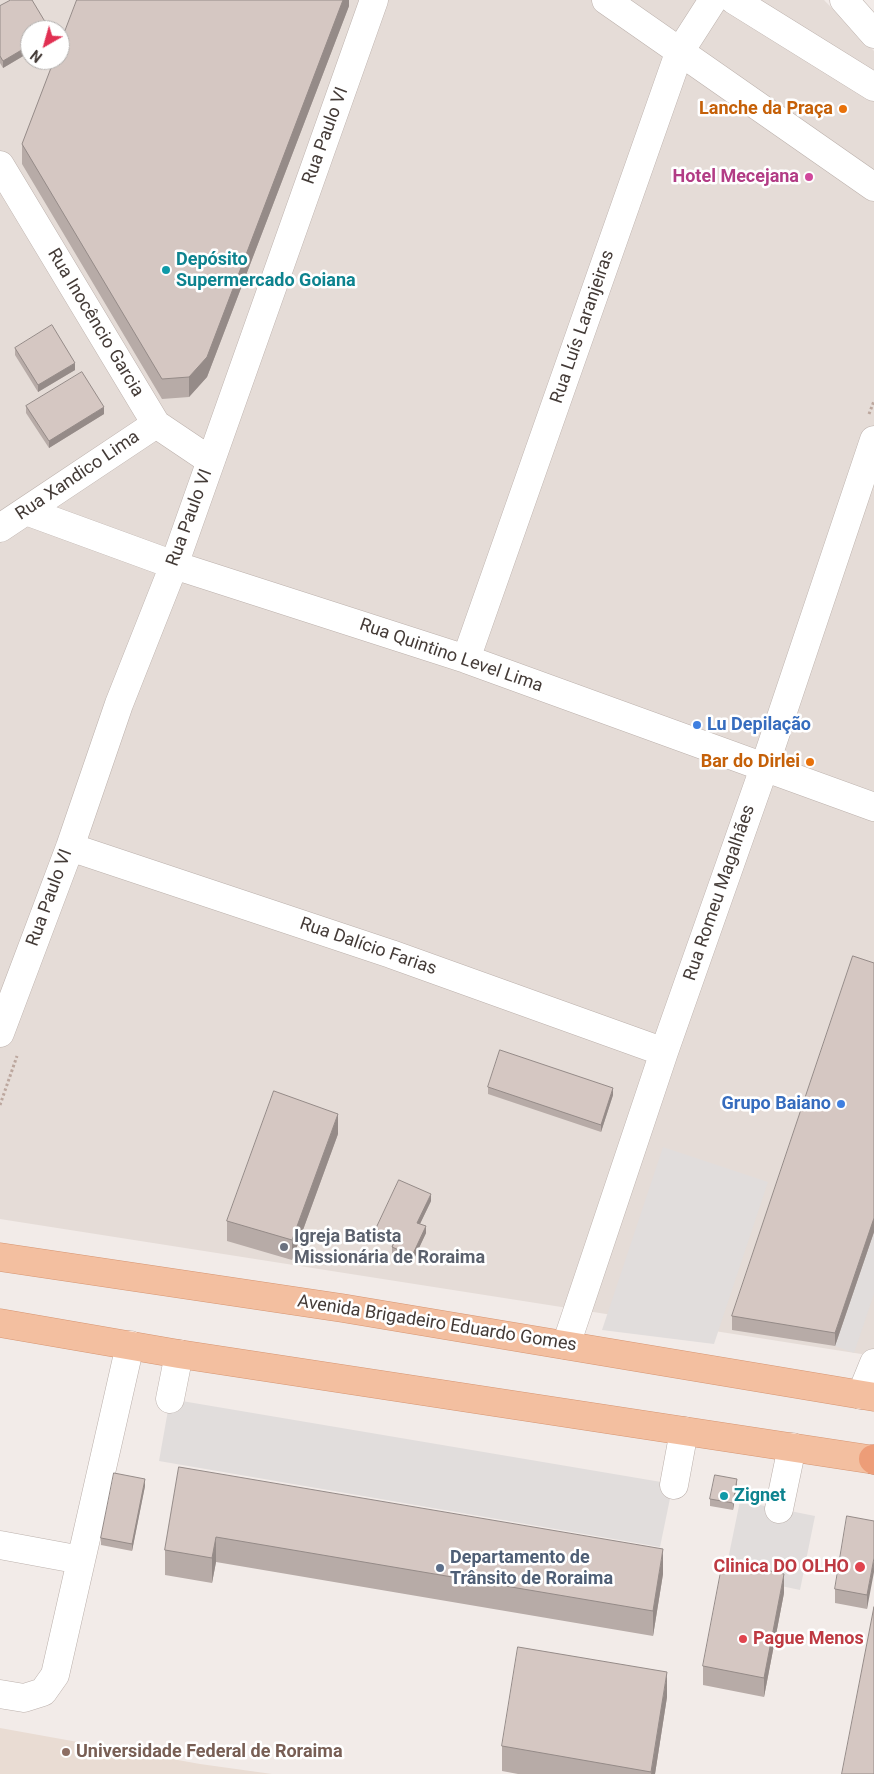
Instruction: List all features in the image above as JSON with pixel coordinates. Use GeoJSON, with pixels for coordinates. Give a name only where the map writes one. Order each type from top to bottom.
{"type":"FeatureCollection","features":[{"type":"Feature","properties":{"kind":"main road","name":"Avenida Brigadeiro Eduardo Gomes"},"geometry":{"type":"LineString","coordinates":[[0,1257],[342,1308],[867,1396]]}},
{"type":"Feature","properties":{"kind":"main road"},"geometry":{"type":"LineString","coordinates":[[0,1323],[179,1354],[874,1460]]}},
{"type":"Feature","properties":{"kind":"street","name":"Rua Paulo VI"},"geometry":{"type":"LineString","coordinates":[[10,1041],[70,847],[119,704],[174,565],[374,0]]}},
{"type":"Feature","properties":{"kind":"street"},"geometry":{"type":"LineString","coordinates":[[606,0],[874,186]]}},
{"type":"Feature","properties":{"kind":"street","name":"Rua Luís Laranjeiras"},"geometry":{"type":"LineString","coordinates":[[466,659],[680,53],[713,0]]}},
{"type":"Feature","properties":{"kind":"street"},"geometry":{"type":"LineString","coordinates":[[734,0],[874,87]]}},
{"type":"Feature","properties":{"kind":"street"},"geometry":{"type":"LineString","coordinates":[[844,0],[874,34]]}},
{"type":"Feature","properties":{"kind":"street","name":"Rua Inocêncio Garcia"},"geometry":{"type":"LineString","coordinates":[[2,171],[156,424],[211,462]]}},
{"type":"Feature","properties":{"kind":"street","name":"Rua Xandico Lima"},"geometry":{"type":"LineString","coordinates":[[0,528],[156,424]]}},
{"type":"Feature","properties":{"kind":"street","name":"Rua Romeu Magalhães"},"geometry":{"type":"LineString","coordinates":[[566,1345],[664,1052],[764,768],[871,430]]}},
{"type":"Feature","properties":{"kind":"street","name":"Rua Quintino Level Lima"},"geometry":{"type":"LineString","coordinates":[[26,511],[174,565],[466,659],[874,808]]}},
{"type":"Feature","properties":{"kind":"street","name":"Rua Dalício Farias"},"geometry":{"type":"LineString","coordinates":[[70,847],[391,954],[664,1052]]}},
{"type":"Feature","properties":{"kind":"street"},"geometry":{"type":"LineString","coordinates":[[0,1694],[24,1698],[42,1692],[55,1675],[130,1345]]}},
{"type":"Feature","properties":{"kind":"street"},"geometry":{"type":"LineString","coordinates":[[170,1398],[179,1354]]}},
{"type":"Feature","properties":{"kind":"street"},"geometry":{"type":"LineString","coordinates":[[867,1396],[874,1363]]}},
{"type":"Feature","properties":{"kind":"street"},"geometry":{"type":"LineString","coordinates":[[674,1485],[684,1431]]}},
{"type":"Feature","properties":{"kind":"street"},"geometry":{"type":"LineString","coordinates":[[779,1509],[792,1447]]}},
{"type":"Feature","properties":{"kind":"street"},"geometry":{"type":"LineString","coordinates":[[0,1546],[81,1560]]}},
{"type":"Feature","properties":{"kind":"path"},"geometry":{"type":"LineString","coordinates":[[871,430],[874,401]]}},
{"type":"Feature","properties":{"kind":"path"},"geometry":{"type":"LineString","coordinates":[[0,1105],[10,1041]]}},
{"type":"Feature","properties":{"kind":"shaded area"},"geometry":{"type":"Polygon","coordinates":[[[0,0],[824,0],[874,51],[874,1356],[0,1219],[0,0]]]}},
{"type":"Feature","properties":{"kind":"shaded area"},"geometry":{"type":"Polygon","coordinates":[[[663,1147],[768,1182],[714,1344],[602,1330],[663,1147]]]}},
{"type":"Feature","properties":{"kind":"shaded area"},"geometry":{"type":"Polygon","coordinates":[[[874,1231],[874,1294],[854,1353],[835,1346],[874,1231]]]}},
{"type":"Feature","properties":{"kind":"shaded area"},"geometry":{"type":"Polygon","coordinates":[[[170,1399],[673,1484],[660,1547],[159,1461],[170,1399]]]}},
{"type":"Feature","properties":{"kind":"shaded area"},"geometry":{"type":"Polygon","coordinates":[[[740,1501],[815,1516],[800,1590],[725,1574],[740,1501]]]}},
{"type":"Feature","properties":{"kind":"shaded area","name":"Universidade Federal de Roraima"},"geometry":{"type":"Polygon","coordinates":[[[0,1728],[200,1764],[272,1774],[0,1774],[0,1728]]]}},
{"type":"Feature","properties":{"kind":"building"},"geometry":{"type":"Polygon","coordinates":[[[11,0],[32,0],[44,20],[20,20],[20,51],[3,61],[0,56],[0,6],[11,0]]]}},
{"type":"Feature","properties":{"kind":"building","name":"Depósito Supermercado Goiana"},"geometry":{"type":"Polygon","coordinates":[[[77,0],[343,0],[207,357],[189,377],[162,379],[22,144],[50,70],[70,70],[69,20],[77,0]]]}},
{"type":"Feature","properties":{"kind":"building"},"geometry":{"type":"Polygon","coordinates":[[[52,325],[75,363],[38,385],[15,348],[52,325]]]}},
{"type":"Feature","properties":{"kind":"building"},"geometry":{"type":"Polygon","coordinates":[[[82,372],[104,407],[49,441],[26,406],[82,372]]]}},
{"type":"Feature","properties":{"kind":"building","name":"Grupo Baiano"},"geometry":{"type":"Polygon","coordinates":[[[853,956],[874,963],[874,1218],[835,1333],[732,1316],[853,956]]]}},
{"type":"Feature","properties":{"kind":"building"},"geometry":{"type":"Polygon","coordinates":[[[500,1050],[613,1088],[601,1125],[488,1087],[500,1050]]]}},
{"type":"Feature","properties":{"kind":"building"},"geometry":{"type":"Polygon","coordinates":[[[274,1091],[338,1114],[292,1240],[227,1221],[274,1091]]]}},
{"type":"Feature","properties":{"kind":"building"},"geometry":{"type":"Polygon","coordinates":[[[399,1180],[431,1194],[417,1223],[426,1226],[412,1256],[392,1247],[396,1238],[376,1229],[399,1180]]]}},
{"type":"Feature","properties":{"kind":"building","name":"Departamento de Trânsito de Roraima"},"geometry":{"type":"Polygon","coordinates":[[[179,1467],[663,1549],[653,1611],[216,1537],[212,1558],[165,1550],[179,1467]]]}},
{"type":"Feature","properties":{"kind":"building"},"geometry":{"type":"Polygon","coordinates":[[[114,1473],[145,1479],[132,1544],[101,1538],[114,1473]]]}},
{"type":"Feature","properties":{"kind":"building","name":"Zignet"},"geometry":{"type":"Polygon","coordinates":[[[715,1475],[737,1479],[733,1503],[710,1499],[715,1475]]]}},
{"type":"Feature","properties":{"kind":"building"},"geometry":{"type":"Polygon","coordinates":[[[847,1516],[874,1521],[874,1558],[867,1595],[835,1589],[847,1516]]]}},
{"type":"Feature","properties":{"kind":"building","name":"Pague Menos"},"geometry":{"type":"Polygon","coordinates":[[[723,1561],[784,1574],[764,1678],[703,1666],[723,1561]]]}},
{"type":"Feature","properties":{"kind":"building"},"geometry":{"type":"Polygon","coordinates":[[[874,1607],[874,1774],[842,1774],[874,1607]]]}},
{"type":"Feature","properties":{"kind":"building"},"geometry":{"type":"Polygon","coordinates":[[[518,1647],[667,1672],[651,1772],[502,1746],[518,1647]]]}},
{"type":"Feature","properties":{"kind":"place","name":"Lanche da Praça"},"geometry":{"type":"Point","coordinates":[843,109]}},
{"type":"Feature","properties":{"kind":"place","name":"Hotel Mecejana"},"geometry":{"type":"Point","coordinates":[809,177]}},
{"type":"Feature","properties":{"kind":"place","name":"Depósito Supermercado Goiana"},"geometry":{"type":"Point","coordinates":[166,270]}},
{"type":"Feature","properties":{"kind":"place","name":"Lu Depilação"},"geometry":{"type":"Point","coordinates":[697,725]}},
{"type":"Feature","properties":{"kind":"place","name":"Bar do Dirlei"},"geometry":{"type":"Point","coordinates":[810,762]}},
{"type":"Feature","properties":{"kind":"place","name":"Grupo Baiano"},"geometry":{"type":"Point","coordinates":[841,1104]}},
{"type":"Feature","properties":{"kind":"place","name":"Igreja Batista Missionária de Roraima"},"geometry":{"type":"Point","coordinates":[284,1247]}},
{"type":"Feature","properties":{"kind":"place","name":"Zignet"},"geometry":{"type":"Point","coordinates":[724,1496]}},
{"type":"Feature","properties":{"kind":"place","name":"Clinica DO OLHO"},"geometry":{"type":"Point","coordinates":[860,1567]}},
{"type":"Feature","properties":{"kind":"place","name":"Departamento de Trânsito de Roraima"},"geometry":{"type":"Point","coordinates":[440,1568]}},
{"type":"Feature","properties":{"kind":"place","name":"Pague Menos"},"geometry":{"type":"Point","coordinates":[743,1639]}},
{"type":"Feature","properties":{"kind":"place","name":"Universidade Federal de Roraima"},"geometry":{"type":"Point","coordinates":[66,1752]}}]}
